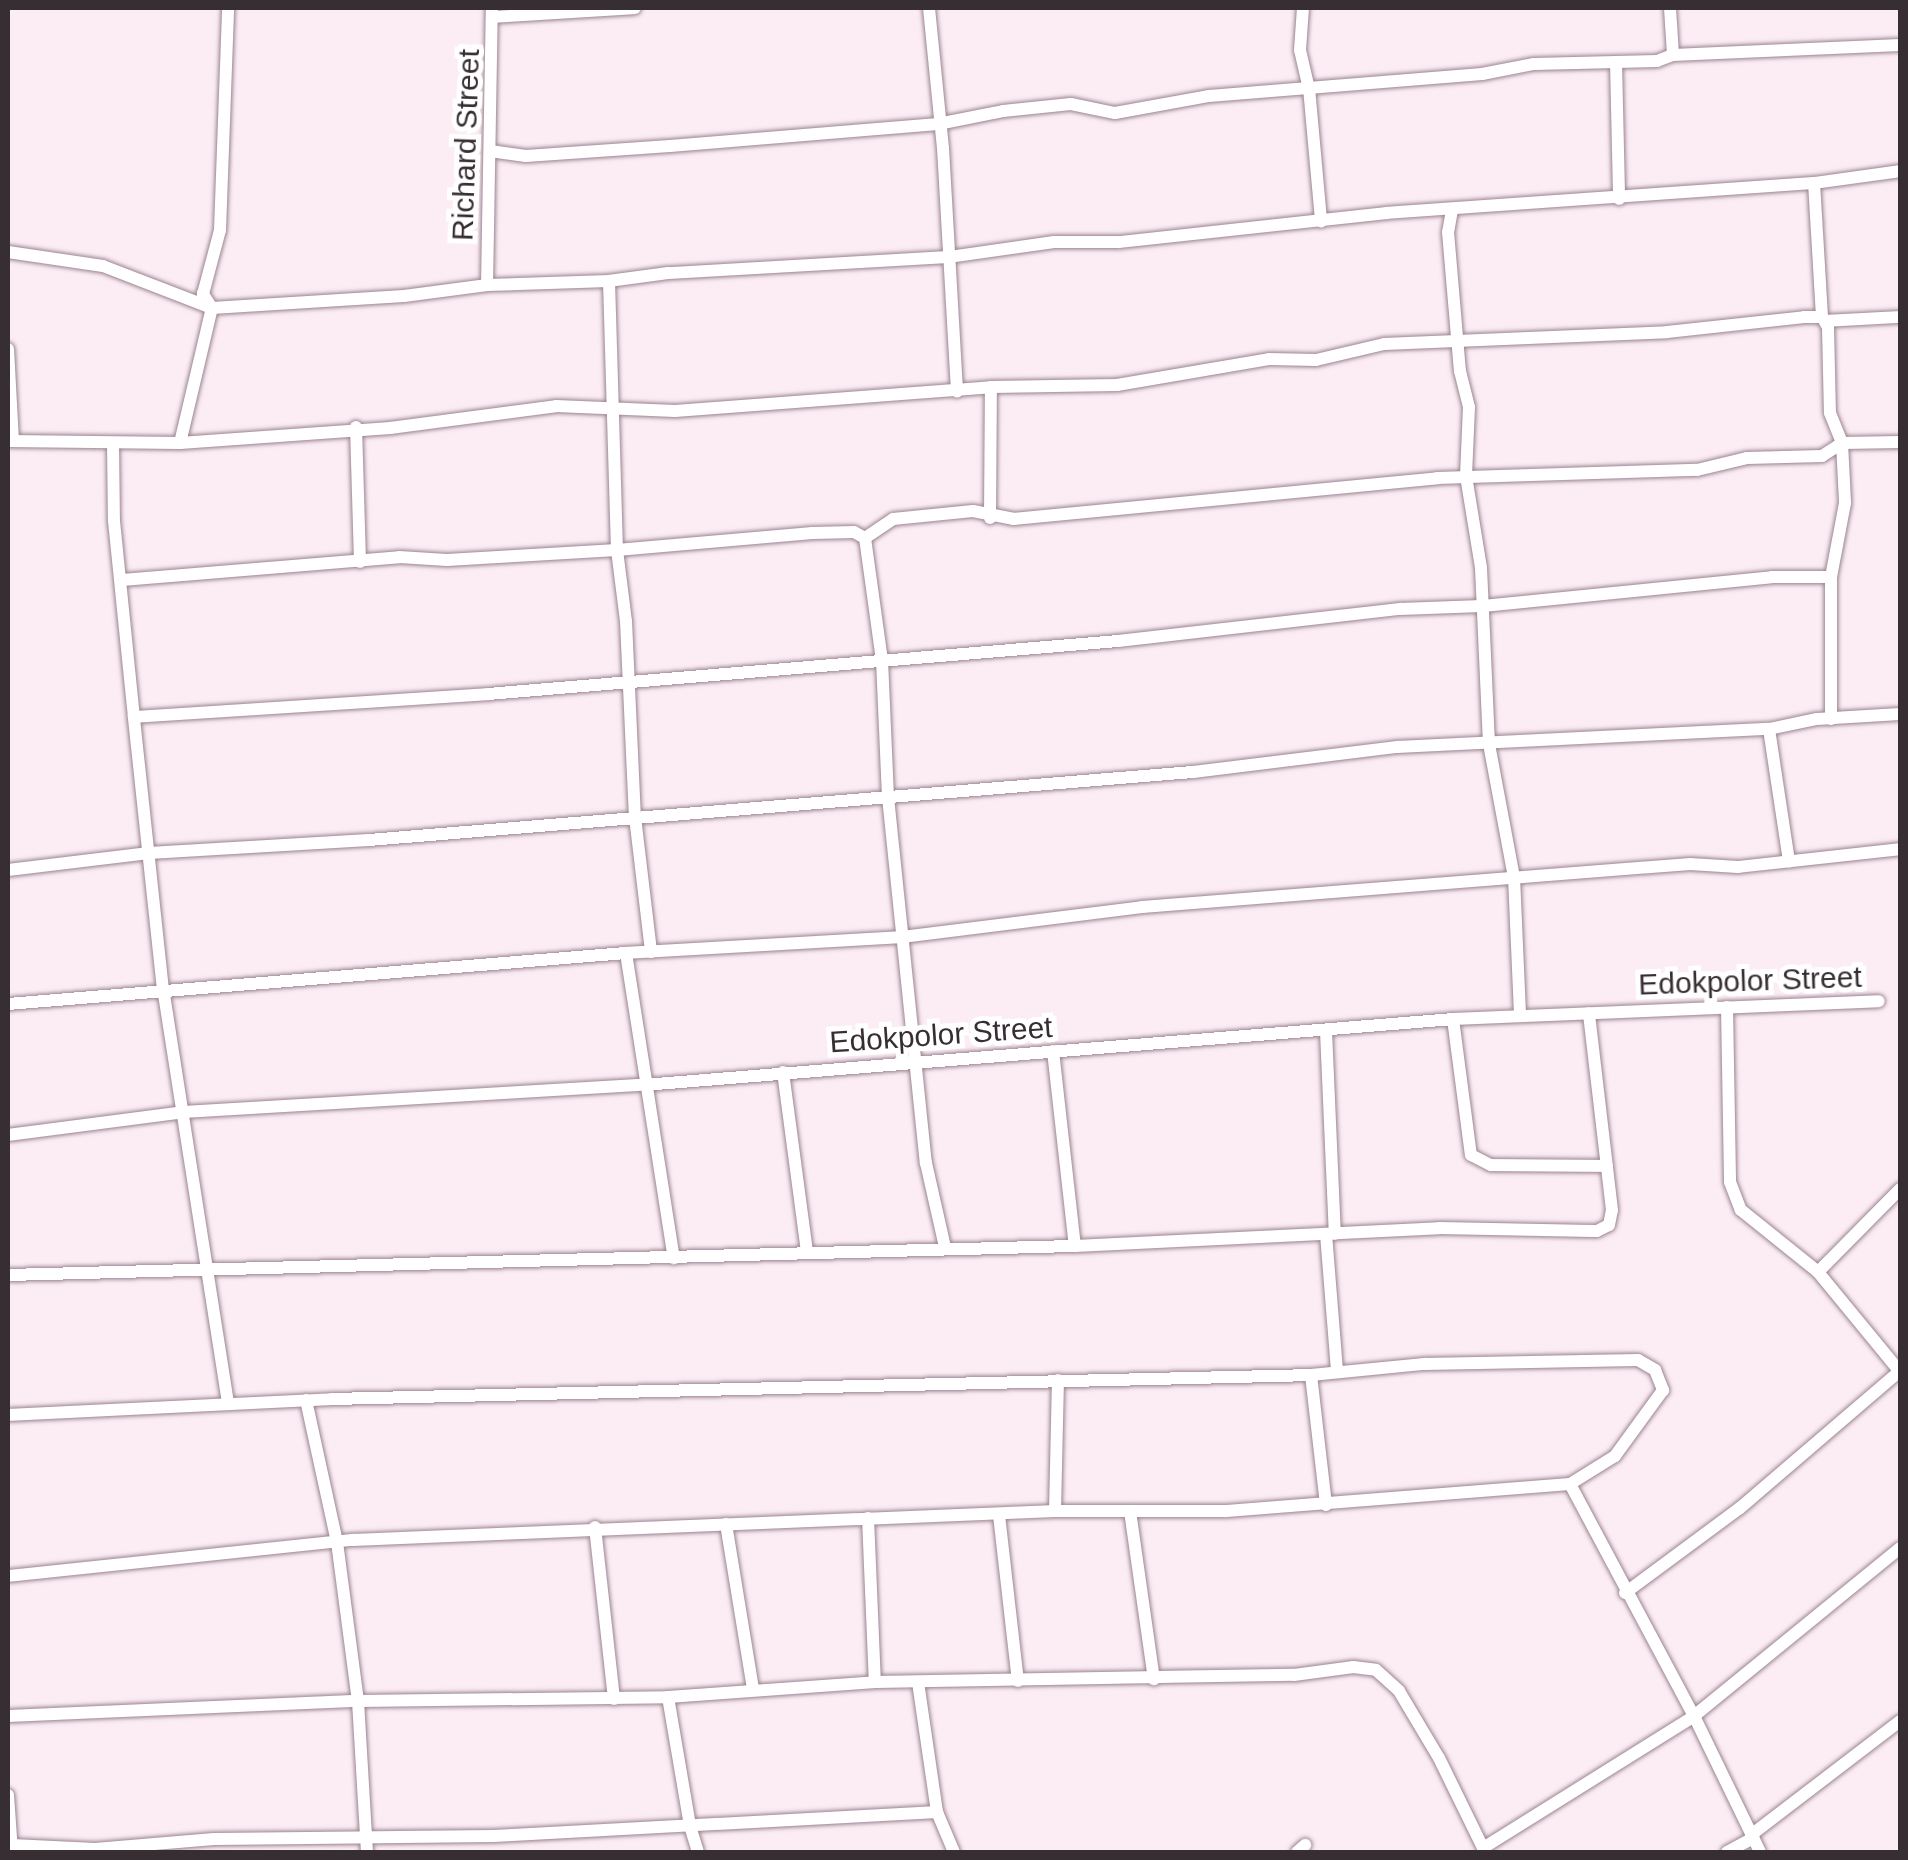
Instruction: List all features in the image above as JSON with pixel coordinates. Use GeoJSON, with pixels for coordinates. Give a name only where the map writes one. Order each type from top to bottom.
{"type":"FeatureCollection","features":[{"type":"Feature","properties":{"kind":"street"},"geometry":{"type":"LineString","coordinates":[[180,443],[212,308],[204,294],[220,230],[228,8]]}},
{"type":"Feature","properties":{"kind":"street"},"geometry":{"type":"LineString","coordinates":[[492,12],[635,8]]}},
{"type":"Feature","properties":{"kind":"street"},"geometry":{"type":"LineString","coordinates":[[929,8],[957,392]]}},
{"type":"Feature","properties":{"kind":"street"},"geometry":{"type":"LineString","coordinates":[[1303,8],[1300,50],[1309,86],[1321,221]]}},
{"type":"Feature","properties":{"kind":"street"},"geometry":{"type":"LineString","coordinates":[[1670,8],[1674,55]]}},
{"type":"Feature","properties":{"kind":"street","name":"Richard Street"},"geometry":{"type":"LineString","coordinates":[[488,284],[492,12]]}},
{"type":"Feature","properties":{"kind":"street"},"geometry":{"type":"LineString","coordinates":[[490,151],[526,156],[938,124],[1004,110],[1072,104],[1114,113],[1209,96],[1482,74],[1534,64],[1657,61],[1674,55],[1900,45]]}},
{"type":"Feature","properties":{"kind":"street"},"geometry":{"type":"LineString","coordinates":[[1616,62],[1619,200]]}},
{"type":"Feature","properties":{"kind":"street"},"geometry":{"type":"LineString","coordinates":[[8,252],[103,266],[212,308],[404,296],[488,284],[609,281],[684,272],[948,257],[1054,242],[1119,242],[1321,221],[1814,183],[1900,171]]}},
{"type":"Feature","properties":{"kind":"street"},"geometry":{"type":"LineString","coordinates":[[1814,183],[1830,413],[1842,443],[1845,503],[1832,577],[1831,718]]}},
{"type":"Feature","properties":{"kind":"street"},"geometry":{"type":"LineString","coordinates":[[1452,210],[1448,232],[1460,371],[1470,407],[1466,476],[1482,606],[1489,744],[1514,877],[1520,1016]]}},
{"type":"Feature","properties":{"kind":"street"},"geometry":{"type":"LineString","coordinates":[[609,281],[617,550],[650,952]]}},
{"type":"Feature","properties":{"kind":"street"},"geometry":{"type":"LineString","coordinates":[[8,350],[10,441],[180,443],[390,428],[556,406],[611,411],[991,387],[1117,385],[1269,359],[1316,360],[1384,344],[1900,317]]}},
{"type":"Feature","properties":{"kind":"street"},"geometry":{"type":"LineString","coordinates":[[990,518],[991,387]]}},
{"type":"Feature","properties":{"kind":"street"},"geometry":{"type":"LineString","coordinates":[[356,428],[360,562]]}},
{"type":"Feature","properties":{"kind":"street"},"geometry":{"type":"LineString","coordinates":[[866,538],[893,519],[974,511],[990,518],[1466,476],[1696,470],[1747,458],[1822,456],[1842,443],[1900,442]]}},
{"type":"Feature","properties":{"kind":"street"},"geometry":{"type":"LineString","coordinates":[[113,444],[114,520],[163,990],[210,1269],[228,1403]]}},
{"type":"Feature","properties":{"kind":"street"},"geometry":{"type":"LineString","coordinates":[[122,580],[360,562],[617,550],[812,532],[854,532],[866,538]]}},
{"type":"Feature","properties":{"kind":"street"},"geometry":{"type":"LineString","coordinates":[[866,538],[882,660],[888,798],[930,1196],[945,1247]]}},
{"type":"Feature","properties":{"kind":"street"},"geometry":{"type":"LineString","coordinates":[[134,716],[488,694],[1136,639],[1400,608],[1482,606],[1772,576],[1832,577]]}},
{"type":"Feature","properties":{"kind":"street"},"geometry":{"type":"LineString","coordinates":[[8,870],[149,853],[888,798],[1316,760],[1397,747],[1769,729],[1831,718],[1900,714]]}},
{"type":"Feature","properties":{"kind":"street"},"geometry":{"type":"LineString","coordinates":[[1769,729],[1789,861]]}},
{"type":"Feature","properties":{"kind":"street"},"geometry":{"type":"LineString","coordinates":[[8,1004],[650,952],[902,936],[1142,907],[1514,877],[1789,861],[1900,849]]}},
{"type":"Feature","properties":{"kind":"street"},"geometry":{"type":"LineString","coordinates":[[626,954],[674,1258]]}},
{"type":"Feature","properties":{"kind":"street","name":"Edokpolor Street"},"geometry":{"type":"LineString","coordinates":[[8,1135],[185,1112],[644,1084],[1453,1020],[1879,1001]]}},
{"type":"Feature","properties":{"kind":"street"},"geometry":{"type":"LineString","coordinates":[[1625,1594],[1740,1508],[1900,1371],[1818,1272],[1741,1210],[1730,1182],[1727,1008]]}},
{"type":"Feature","properties":{"kind":"street"},"geometry":{"type":"LineString","coordinates":[[8,1276],[1075,1246],[1439,1228],[1597,1231],[1609,1225],[1612,1210],[1589,1013]]}},
{"type":"Feature","properties":{"kind":"street"},"geometry":{"type":"LineString","coordinates":[[1453,1020],[1471,1156],[1491,1164],[1607,1166]]}},
{"type":"Feature","properties":{"kind":"street"},"geometry":{"type":"LineString","coordinates":[[1326,1030],[1336,1372]]}},
{"type":"Feature","properties":{"kind":"street"},"geometry":{"type":"LineString","coordinates":[[1053,1051],[1075,1246]]}},
{"type":"Feature","properties":{"kind":"street"},"geometry":{"type":"LineString","coordinates":[[783,1072],[807,1251]]}},
{"type":"Feature","properties":{"kind":"street"},"geometry":{"type":"LineString","coordinates":[[1818,1272],[1900,1189]]}},
{"type":"Feature","properties":{"kind":"street"},"geometry":{"type":"LineString","coordinates":[[8,1415],[306,1400],[1311,1375],[1424,1364],[1615,1358],[1638,1360],[1655,1370],[1662,1390],[1615,1456],[1570,1484],[1326,1505],[595,1527],[337,1542],[8,1576]]}},
{"type":"Feature","properties":{"kind":"street"},"geometry":{"type":"LineString","coordinates":[[1311,1375],[1326,1505]]}},
{"type":"Feature","properties":{"kind":"street"},"geometry":{"type":"LineString","coordinates":[[1054,1511],[1058,1380]]}},
{"type":"Feature","properties":{"kind":"street"},"geometry":{"type":"LineString","coordinates":[[306,1400],[337,1542],[358,1701],[366,1846]]}},
{"type":"Feature","properties":{"kind":"street"},"geometry":{"type":"LineString","coordinates":[[1570,1484],[1625,1594],[1694,1716],[1760,1852]]}},
{"type":"Feature","properties":{"kind":"street"},"geometry":{"type":"LineString","coordinates":[[1130,1511],[1154,1679]]}},
{"type":"Feature","properties":{"kind":"street"},"geometry":{"type":"LineString","coordinates":[[1000,1515],[1018,1681]]}},
{"type":"Feature","properties":{"kind":"street"},"geometry":{"type":"LineString","coordinates":[[868,1518],[876,1682]]}},
{"type":"Feature","properties":{"kind":"street"},"geometry":{"type":"LineString","coordinates":[[726,1524],[752,1688]]}},
{"type":"Feature","properties":{"kind":"street"},"geometry":{"type":"LineString","coordinates":[[595,1527],[614,1698]]}},
{"type":"Feature","properties":{"kind":"street"},"geometry":{"type":"LineString","coordinates":[[8,1716],[358,1701],[668,1696],[876,1682],[1294,1675],[1353,1667],[1376,1670],[1409,1708],[1480,1850],[1694,1716],[1900,1548]]}},
{"type":"Feature","properties":{"kind":"street"},"geometry":{"type":"LineString","coordinates":[[918,1682],[937,1812],[954,1852]]}},
{"type":"Feature","properties":{"kind":"street"},"geometry":{"type":"LineString","coordinates":[[668,1696],[698,1852]]}},
{"type":"Feature","properties":{"kind":"street"},"geometry":{"type":"LineString","coordinates":[[1727,1852],[1900,1722]]}},
{"type":"Feature","properties":{"kind":"street"},"geometry":{"type":"LineString","coordinates":[[8,1794],[12,1849],[95,1849],[214,1840],[366,1846],[937,1812]]}}]}
